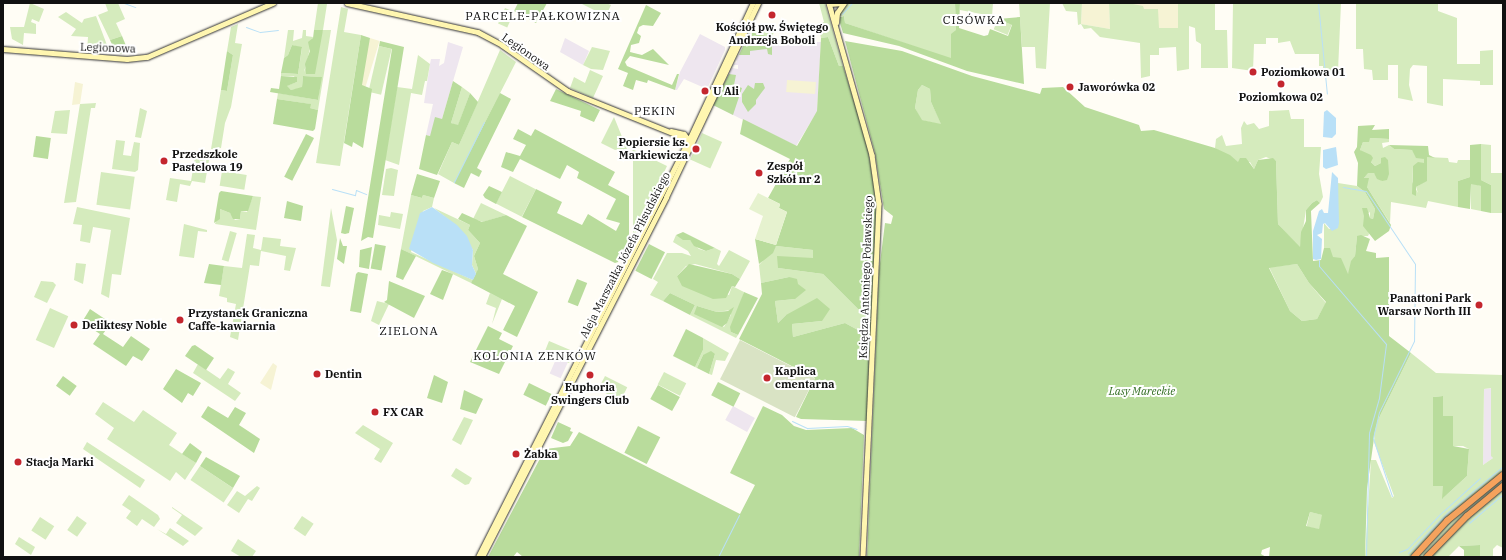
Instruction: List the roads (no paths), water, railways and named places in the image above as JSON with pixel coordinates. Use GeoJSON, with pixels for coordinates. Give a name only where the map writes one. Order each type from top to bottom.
{"type":"FeatureCollection","features":[{"type":"Feature","properties":{"kind":"highway"},"geometry":{"type":"LineString","coordinates":[[1414,557],[1461,508],[1503,475]]}},
{"type":"Feature","properties":{"kind":"highway"},"geometry":{"type":"LineString","coordinates":[[1427,557],[1462,520],[1502,487]]}},
{"type":"Feature","properties":{"kind":"main road","name":"Legionowa"},"geometry":{"type":"LineString","coordinates":[[4,49],[126,59],[147,57],[273,3]]}},
{"type":"Feature","properties":{"kind":"main road","name":"Legionowa"},"geometry":{"type":"LineString","coordinates":[[347,3],[486,36],[568,91],[666,130],[684,134],[691,141]]}},
{"type":"Feature","properties":{"kind":"main road","name":"Aleja Marszałka Józefa Piłsudskiego"},"geometry":{"type":"LineString","coordinates":[[478,557],[691,141],[753,3]]}},
{"type":"Feature","properties":{"kind":"main road","name":"Aleja Marszałka Józefa Piłsudskiego"},"geometry":{"type":"LineString","coordinates":[[482,557],[691,141],[758,3]]}},
{"type":"Feature","properties":{"kind":"main road"},"geometry":{"type":"LineString","coordinates":[[829,3],[843,3]]}},
{"type":"Feature","properties":{"kind":"main road","name":"Księdza Antoniego Poławskiego"},"geometry":{"type":"LineString","coordinates":[[829,3],[872,156],[879,204],[863,557]]}},
{"type":"Feature","properties":{"kind":"main road"},"geometry":{"type":"LineString","coordinates":[[836,29],[837,13],[843,3]]}},
{"type":"Feature","properties":{"kind":"water"},"geometry":{"type":"Polygon","coordinates":[[[1327,110],[1336,118],[1336,134],[1332,138],[1323,137],[1324,112],[1327,110]]]}},
{"type":"Feature","properties":{"kind":"water"},"geometry":{"type":"Polygon","coordinates":[[[1336,147],[1338,165],[1326,169],[1323,167],[1323,150],[1336,147]]]}},
{"type":"Feature","properties":{"kind":"water"},"geometry":{"type":"Polygon","coordinates":[[[1332,172],[1338,178],[1339,223],[1338,228],[1332,231],[1325,223],[1323,224],[1322,233],[1317,235],[1322,239],[1321,259],[1316,260],[1313,259],[1313,231],[1319,211],[1322,209],[1324,213],[1328,213],[1332,172]]]}},
{"type":"Feature","properties":{"kind":"water"},"geometry":{"type":"Polygon","coordinates":[[[432,207],[457,225],[467,236],[473,250],[472,265],[476,274],[473,280],[433,263],[409,249],[420,213],[432,207]]]}},
{"type":"Feature","properties":{"kind":"waterway"},"geometry":{"type":"LineString","coordinates":[[124,3],[135,7]]}},
{"type":"Feature","properties":{"kind":"waterway"},"geometry":{"type":"LineString","coordinates":[[842,14],[852,3]]}},
{"type":"Feature","properties":{"kind":"waterway"},"geometry":{"type":"LineString","coordinates":[[1318,3],[1327,94]]}},
{"type":"Feature","properties":{"kind":"waterway"},"geometry":{"type":"LineString","coordinates":[[246,27],[260,32],[278,30]]}},
{"type":"Feature","properties":{"kind":"waterway"},"geometry":{"type":"LineString","coordinates":[[454,182],[484,122]]}},
{"type":"Feature","properties":{"kind":"waterway"},"geometry":{"type":"LineString","coordinates":[[1343,187],[1366,191],[1415,264],[1414,341],[1379,412],[1373,438],[1392,496]]}},
{"type":"Feature","properties":{"kind":"waterway"},"geometry":{"type":"LineString","coordinates":[[332,189],[355,195],[356,190],[366,194]]}},
{"type":"Feature","properties":{"kind":"waterway"},"geometry":{"type":"LineString","coordinates":[[1319,260],[1319,266],[1386,344],[1379,398],[1369,433],[1366,557]]}},
{"type":"Feature","properties":{"kind":"waterway"},"geometry":{"type":"LineString","coordinates":[[792,421],[807,428],[847,426],[857,429]]}},
{"type":"Feature","properties":{"kind":"waterway"},"geometry":{"type":"LineString","coordinates":[[1408,553],[1447,513],[1503,466]]}},
{"type":"Feature","properties":{"kind":"waterway"},"geometry":{"type":"LineString","coordinates":[[1399,552],[1407,549],[1439,515],[1480,478]]}},
{"type":"Feature","properties":{"kind":"waterway"},"geometry":{"type":"LineString","coordinates":[[1469,523],[1503,494]]}},
{"type":"Feature","properties":{"kind":"waterway"},"geometry":{"type":"LineString","coordinates":[[718,557],[739,515]]}},
{"type":"Feature","properties":{"kind":"place","name":"Kościół pw. Świętego Andrzeja Boboli"},"geometry":{"type":"Point","coordinates":[772,15]}},
{"type":"Feature","properties":{"kind":"place","name":"Poziomkowa 01"},"geometry":{"type":"Point","coordinates":[1253,72]}},
{"type":"Feature","properties":{"kind":"place","name":"Poziomkowa 02"},"geometry":{"type":"Point","coordinates":[1281,84]}},
{"type":"Feature","properties":{"kind":"place","name":"Jaworówka 02"},"geometry":{"type":"Point","coordinates":[1070,87]}},
{"type":"Feature","properties":{"kind":"place","name":"U Ali"},"geometry":{"type":"Point","coordinates":[705,91]}},
{"type":"Feature","properties":{"kind":"place","name":"Popiersie ks. Markiewicza"},"geometry":{"type":"Point","coordinates":[696,149]}},
{"type":"Feature","properties":{"kind":"place","name":"Przedszkole Pastelowa 19"},"geometry":{"type":"Point","coordinates":[164,161]}},
{"type":"Feature","properties":{"kind":"place","name":"Zespół Szkół nr 2"},"geometry":{"type":"Point","coordinates":[759,173]}},
{"type":"Feature","properties":{"kind":"place","name":"Panattoni Park Warsaw North III"},"geometry":{"type":"Point","coordinates":[1479,305]}},
{"type":"Feature","properties":{"kind":"place","name":"Przystanek Graniczna Caffe-kawiarnia"},"geometry":{"type":"Point","coordinates":[180,320]}},
{"type":"Feature","properties":{"kind":"place","name":"Deliktesy Noble"},"geometry":{"type":"Point","coordinates":[74,325]}},
{"type":"Feature","properties":{"kind":"place","name":"Dentin"},"geometry":{"type":"Point","coordinates":[317,374]}},
{"type":"Feature","properties":{"kind":"place","name":"Euphoria Swingers Club"},"geometry":{"type":"Point","coordinates":[590,375]}},
{"type":"Feature","properties":{"kind":"place","name":"Kaplica cmentarna"},"geometry":{"type":"Point","coordinates":[767,378]}},
{"type":"Feature","properties":{"kind":"place","name":"FX CAR"},"geometry":{"type":"Point","coordinates":[375,412]}},
{"type":"Feature","properties":{"kind":"place","name":"Żabka"},"geometry":{"type":"Point","coordinates":[516,454]}},
{"type":"Feature","properties":{"kind":"place","name":"Stacja Marki"},"geometry":{"type":"Point","coordinates":[18,462]}},
{"type":"Feature","properties":{"kind":"district","name":"PARCELE-PAŁKOWIZNA"},"geometry":{"type":"Point","coordinates":[543,16]}},
{"type":"Feature","properties":{"kind":"district","name":"CISÓWKA"},"geometry":{"type":"Point","coordinates":[974,20]}},
{"type":"Feature","properties":{"kind":"district","name":"PEKIN"},"geometry":{"type":"Point","coordinates":[655,111]}},
{"type":"Feature","properties":{"kind":"district","name":"ZIELONA"},"geometry":{"type":"Point","coordinates":[409,331]}},
{"type":"Feature","properties":{"kind":"district","name":"KOLONIA ZENKÓW"},"geometry":{"type":"Point","coordinates":[535,356]}},
{"type":"Feature","properties":{"kind":"park label","name":"Lasy Mareckie"},"geometry":{"type":"Point","coordinates":[1142,391]}}]}
